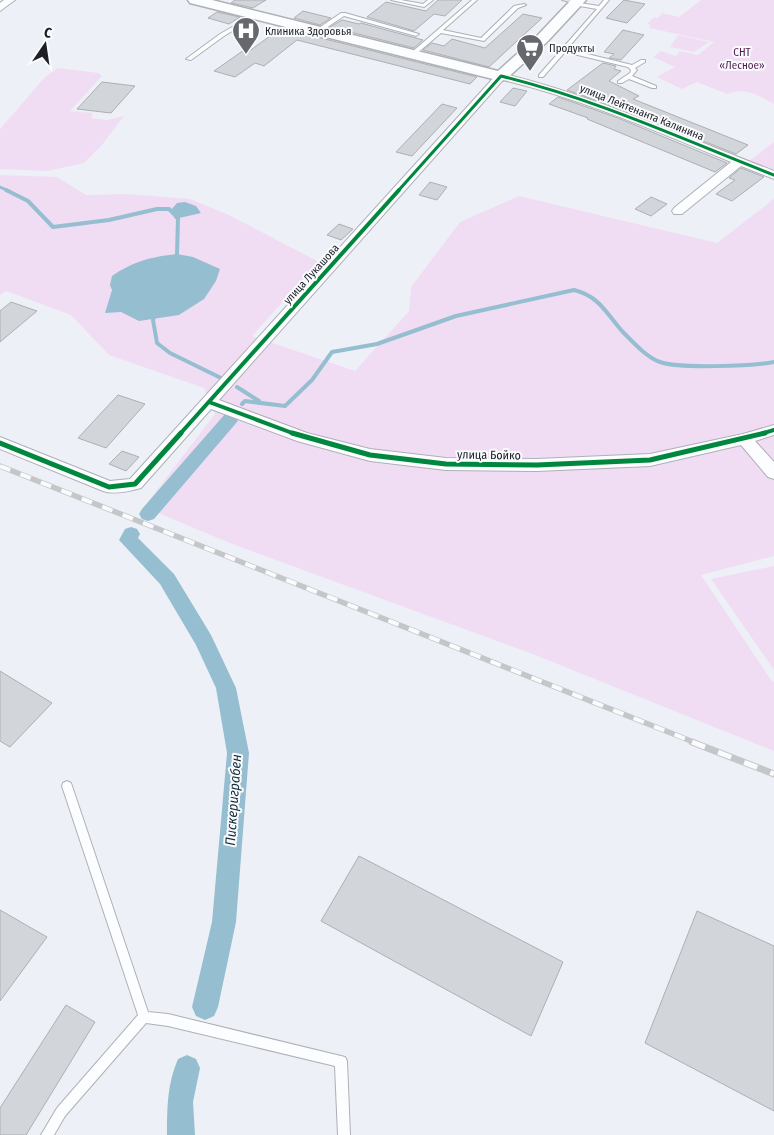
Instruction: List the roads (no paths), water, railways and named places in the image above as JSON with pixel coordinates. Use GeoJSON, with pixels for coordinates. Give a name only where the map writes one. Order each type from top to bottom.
{"type":"FeatureCollection","features":[{"type":"Feature","properties":{"kind":"main road","name":"улица Лейтенанта Калинина"},"geometry":{"type":"LineString","coordinates":[[195,0],[501,76]]}},
{"type":"Feature","properties":{"kind":"main road","name":"улица Лукашова"},"geometry":{"type":"LineString","coordinates":[[501,76],[542,39],[574,2]]}},
{"type":"Feature","properties":{"kind":"street"},"geometry":{"type":"LineString","coordinates":[[0,8],[10,0]]}},
{"type":"Feature","properties":{"kind":"street","name":"улица Лейтенанта Калинина"},"geometry":{"type":"LineString","coordinates":[[501,76],[540,84],[584,99],[774,175]]}},
{"type":"Feature","properties":{"kind":"street","name":"улица Лукашова"},"geometry":{"type":"LineString","coordinates":[[0,443],[108,487],[135,484],[501,76]]}},
{"type":"Feature","properties":{"kind":"street"},"geometry":{"type":"LineString","coordinates":[[678,211],[739,162]]}},
{"type":"Feature","properties":{"kind":"street","name":"улица Бойко"},"geometry":{"type":"LineString","coordinates":[[210,402],[304,437],[370,455],[446,464],[537,465],[650,460],[744,439],[774,430]]}},
{"type":"Feature","properties":{"kind":"street"},"geometry":{"type":"LineString","coordinates":[[744,439],[774,472]]}},
{"type":"Feature","properties":{"kind":"lane"},"geometry":{"type":"LineString","coordinates":[[393,0],[424,6],[431,0]]}},
{"type":"Feature","properties":{"kind":"lane"},"geometry":{"type":"LineString","coordinates":[[412,54],[475,0]]}},
{"type":"Feature","properties":{"kind":"lane"},"geometry":{"type":"LineString","coordinates":[[541,76],[607,0]]}},
{"type":"Feature","properties":{"kind":"lane"},"geometry":{"type":"LineString","coordinates":[[574,2],[599,8]]}},
{"type":"Feature","properties":{"kind":"lane"},"geometry":{"type":"LineString","coordinates":[[440,31],[482,40],[516,7],[524,5]]}},
{"type":"Feature","properties":{"kind":"lane"},"geometry":{"type":"LineString","coordinates":[[318,31],[343,14],[416,34]]}},
{"type":"Feature","properties":{"kind":"lane"},"geometry":{"type":"LineString","coordinates":[[189,59],[222,35],[257,15]]}},
{"type":"Feature","properties":{"kind":"lane"},"geometry":{"type":"LineString","coordinates":[[564,50],[632,67],[643,61]]}},
{"type":"Feature","properties":{"kind":"lane"},"geometry":{"type":"LineString","coordinates":[[620,82],[629,77],[634,70],[632,67]]}},
{"type":"Feature","properties":{"kind":"lane"},"geometry":{"type":"LineString","coordinates":[[629,77],[654,87]]}},
{"type":"Feature","properties":{"kind":"lane"},"geometry":{"type":"LineString","coordinates":[[67,786],[144,1017]]}},
{"type":"Feature","properties":{"kind":"lane"},"geometry":{"type":"LineString","coordinates":[[47,1135],[61,1112],[144,1017]]}},
{"type":"Feature","properties":{"kind":"lane"},"geometry":{"type":"LineString","coordinates":[[144,1017],[168,1020],[341,1062],[344,1135]]}},
{"type":"Feature","properties":{"kind":"water"},"geometry":{"type":"Polygon","coordinates":[[[185,202],[196,206],[201,213],[175,219],[171,210],[177,203],[185,202]]]}},
{"type":"Feature","properties":{"kind":"water"},"geometry":{"type":"Polygon","coordinates":[[[177,254],[193,257],[220,269],[216,281],[204,299],[179,315],[139,321],[121,312],[105,313],[112,290],[110,285],[112,276],[143,260],[177,254]]]}},
{"type":"Feature","properties":{"kind":"waterway"},"geometry":{"type":"LineString","coordinates":[[0,187],[9,191]]}},
{"type":"Feature","properties":{"kind":"waterway"},"geometry":{"type":"LineString","coordinates":[[6,190],[28,201],[53,227],[109,220],[157,209],[169,209],[178,218],[177,254],[175,260]]}},
{"type":"Feature","properties":{"kind":"waterway"},"geometry":{"type":"LineString","coordinates":[[242,404],[245,401],[285,406],[312,380],[332,352],[377,344],[456,316],[574,290],[590,296],[596,301],[644,353],[660,362],[683,366],[734,366],[774,362]]}},
{"type":"Feature","properties":{"kind":"waterway"},"geometry":{"type":"LineString","coordinates":[[155,314],[153,320],[157,343],[170,353],[221,378]]}},
{"type":"Feature","properties":{"kind":"waterway"},"geometry":{"type":"LineString","coordinates":[[237,387],[259,401]]}},
{"type":"Feature","properties":{"kind":"waterway","name":"Пискериграбен"},"geometry":{"type":"LineString","coordinates":[[148,514],[231,418]]}},
{"type":"Feature","properties":{"kind":"waterway","name":"Пискериграбен"},"geometry":{"type":"LineString","coordinates":[[131,534],[128,540],[167,579],[204,641],[226,688],[238,753],[224,922],[205,1007]]}},
{"type":"Feature","properties":{"kind":"waterway","name":"Пискериграбен"},"geometry":{"type":"LineString","coordinates":[[181,1135],[180,1102],[187,1068]]}},
{"type":"Feature","properties":{"kind":"railway"},"geometry":{"type":"LineString","coordinates":[[0,466],[696,743]]}},
{"type":"Feature","properties":{"kind":"railway"},"geometry":{"type":"LineString","coordinates":[[692,742],[774,774]]}},
{"type":"Feature","properties":{"kind":"place","name":"Клиника Здоровья"},"geometry":{"type":"Point","coordinates":[246,55]}},
{"type":"Feature","properties":{"kind":"place","name":"Продукты"},"geometry":{"type":"Point","coordinates":[530,72]}},
{"type":"Feature","properties":{"kind":"park label","name":"СНТ «Лесное»"},"geometry":{"type":"Point","coordinates":[742,58]}}]}
